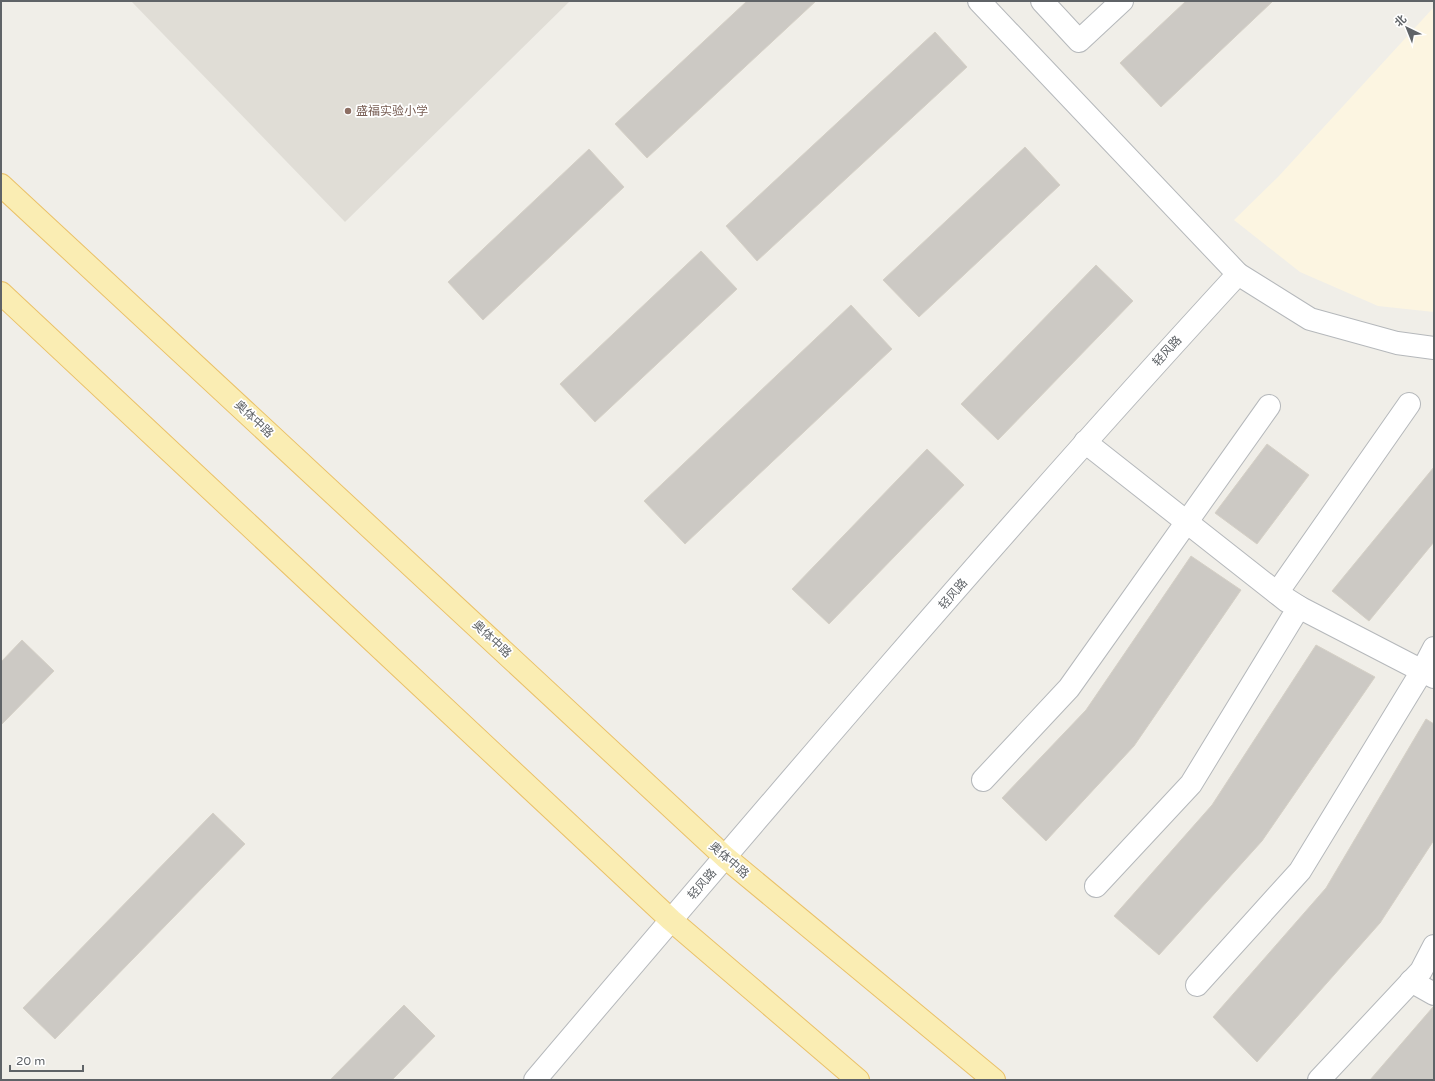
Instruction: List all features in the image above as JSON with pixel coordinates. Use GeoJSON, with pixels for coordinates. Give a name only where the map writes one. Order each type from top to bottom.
{"type":"FeatureCollection","features":[{"type":"Feature","properties":{"kind":"main road","name":"奥体中路"},"geometry":{"type":"LineString","coordinates":[[1,185],[725,857],[994,1080]]}},
{"type":"Feature","properties":{"kind":"main road"},"geometry":{"type":"LineString","coordinates":[[1,293],[670,920],[858,1080]]}},
{"type":"Feature","properties":{"kind":"street"},"geometry":{"type":"LineString","coordinates":[[979,1],[1238,274],[1310,319],[1397,343],[1434,348]]}},
{"type":"Feature","properties":{"kind":"street"},"geometry":{"type":"LineString","coordinates":[[1042,1],[1079,41],[1122,1]]}},
{"type":"Feature","properties":{"kind":"street","name":"轻风路"},"geometry":{"type":"LineString","coordinates":[[536,1080],[670,920],[1084,442],[1238,274]]}},
{"type":"Feature","properties":{"kind":"street"},"geometry":{"type":"LineString","coordinates":[[1277,593],[1409,404]]}},
{"type":"Feature","properties":{"kind":"street"},"geometry":{"type":"LineString","coordinates":[[983,780],[1069,688],[1270,406]]}},
{"type":"Feature","properties":{"kind":"street"},"geometry":{"type":"LineString","coordinates":[[1084,442],[1277,593],[1299,607],[1428,674]]}},
{"type":"Feature","properties":{"kind":"street"},"geometry":{"type":"LineString","coordinates":[[1096,886],[1191,784],[1299,607]]}},
{"type":"Feature","properties":{"kind":"street"},"geometry":{"type":"LineString","coordinates":[[1197,985],[1300,871],[1428,674],[1434,648]]}},
{"type":"Feature","properties":{"kind":"street"},"geometry":{"type":"LineString","coordinates":[[1319,1080],[1421,971],[1434,946]]}},
{"type":"Feature","properties":{"kind":"street"},"geometry":{"type":"LineString","coordinates":[[1411,982],[1434,994]]}},
{"type":"Feature","properties":{"kind":"shaded area","name":"盛福实验小学"},"geometry":{"type":"Polygon","coordinates":[[[131,1],[570,1],[345,222],[131,1]]]}},
{"type":"Feature","properties":{"kind":"shaded area"},"geometry":{"type":"Polygon","coordinates":[[[1434,7],[1434,312],[1378,306],[1300,272],[1234,220],[1278,177],[1434,7]]]}},
{"type":"Feature","properties":{"kind":"building"},"geometry":{"type":"Polygon","coordinates":[[[747,1],[816,1],[647,158],[615,124],[747,1]]]}},
{"type":"Feature","properties":{"kind":"building"},"geometry":{"type":"Polygon","coordinates":[[[1186,1],[1273,1],[1161,107],[1120,63],[1186,1]]]}},
{"type":"Feature","properties":{"kind":"building"},"geometry":{"type":"Polygon","coordinates":[[[935,32],[967,67],[757,261],[726,226],[935,32]]]}},
{"type":"Feature","properties":{"kind":"building"},"geometry":{"type":"Polygon","coordinates":[[[1025,147],[1060,185],[919,317],[883,280],[1025,147]]]}},
{"type":"Feature","properties":{"kind":"building"},"geometry":{"type":"Polygon","coordinates":[[[589,149],[624,187],[483,320],[448,282],[589,149]]]}},
{"type":"Feature","properties":{"kind":"building"},"geometry":{"type":"Polygon","coordinates":[[[701,251],[737,289],[595,422],[560,384],[701,251]]]}},
{"type":"Feature","properties":{"kind":"building"},"geometry":{"type":"Polygon","coordinates":[[[1096,265],[1133,301],[998,440],[961,404],[1096,265]]]}},
{"type":"Feature","properties":{"kind":"building"},"geometry":{"type":"Polygon","coordinates":[[[851,305],[892,349],[685,544],[644,501],[851,305]]]}},
{"type":"Feature","properties":{"kind":"building"},"geometry":{"type":"Polygon","coordinates":[[[1267,444],[1309,475],[1257,544],[1215,513],[1267,444]]]}},
{"type":"Feature","properties":{"kind":"building"},"geometry":{"type":"Polygon","coordinates":[[[927,449],[964,485],[829,624],[792,589],[927,449]]]}},
{"type":"Feature","properties":{"kind":"building"},"geometry":{"type":"Polygon","coordinates":[[[1434,467],[1434,542],[1369,621],[1332,591],[1434,467]]]}},
{"type":"Feature","properties":{"kind":"building"},"geometry":{"type":"Polygon","coordinates":[[[1191,556],[1241,590],[1134,746],[1046,841],[1002,798],[1086,710],[1191,556]]]}},
{"type":"Feature","properties":{"kind":"building"},"geometry":{"type":"Polygon","coordinates":[[[22,640],[54,671],[1,725],[1,662],[22,640]]]}},
{"type":"Feature","properties":{"kind":"building"},"geometry":{"type":"Polygon","coordinates":[[[1316,645],[1375,677],[1262,841],[1159,955],[1114,916],[1212,805],[1316,645]]]}},
{"type":"Feature","properties":{"kind":"building"},"geometry":{"type":"Polygon","coordinates":[[[1426,719],[1434,724],[1434,840],[1380,923],[1257,1062],[1213,1017],[1326,888],[1426,719]]]}},
{"type":"Feature","properties":{"kind":"building"},"geometry":{"type":"Polygon","coordinates":[[[213,813],[245,844],[55,1039],[23,1008],[213,813]]]}},
{"type":"Feature","properties":{"kind":"building"},"geometry":{"type":"Polygon","coordinates":[[[404,1005],[435,1036],[392,1080],[330,1080],[404,1005]]]}},
{"type":"Feature","properties":{"kind":"building"},"geometry":{"type":"Polygon","coordinates":[[[1433,1007],[1434,1080],[1370,1080],[1433,1007]]]}},
{"type":"Feature","properties":{"kind":"place","name":"盛福实验小学"},"geometry":{"type":"Point","coordinates":[348,111]}}]}
